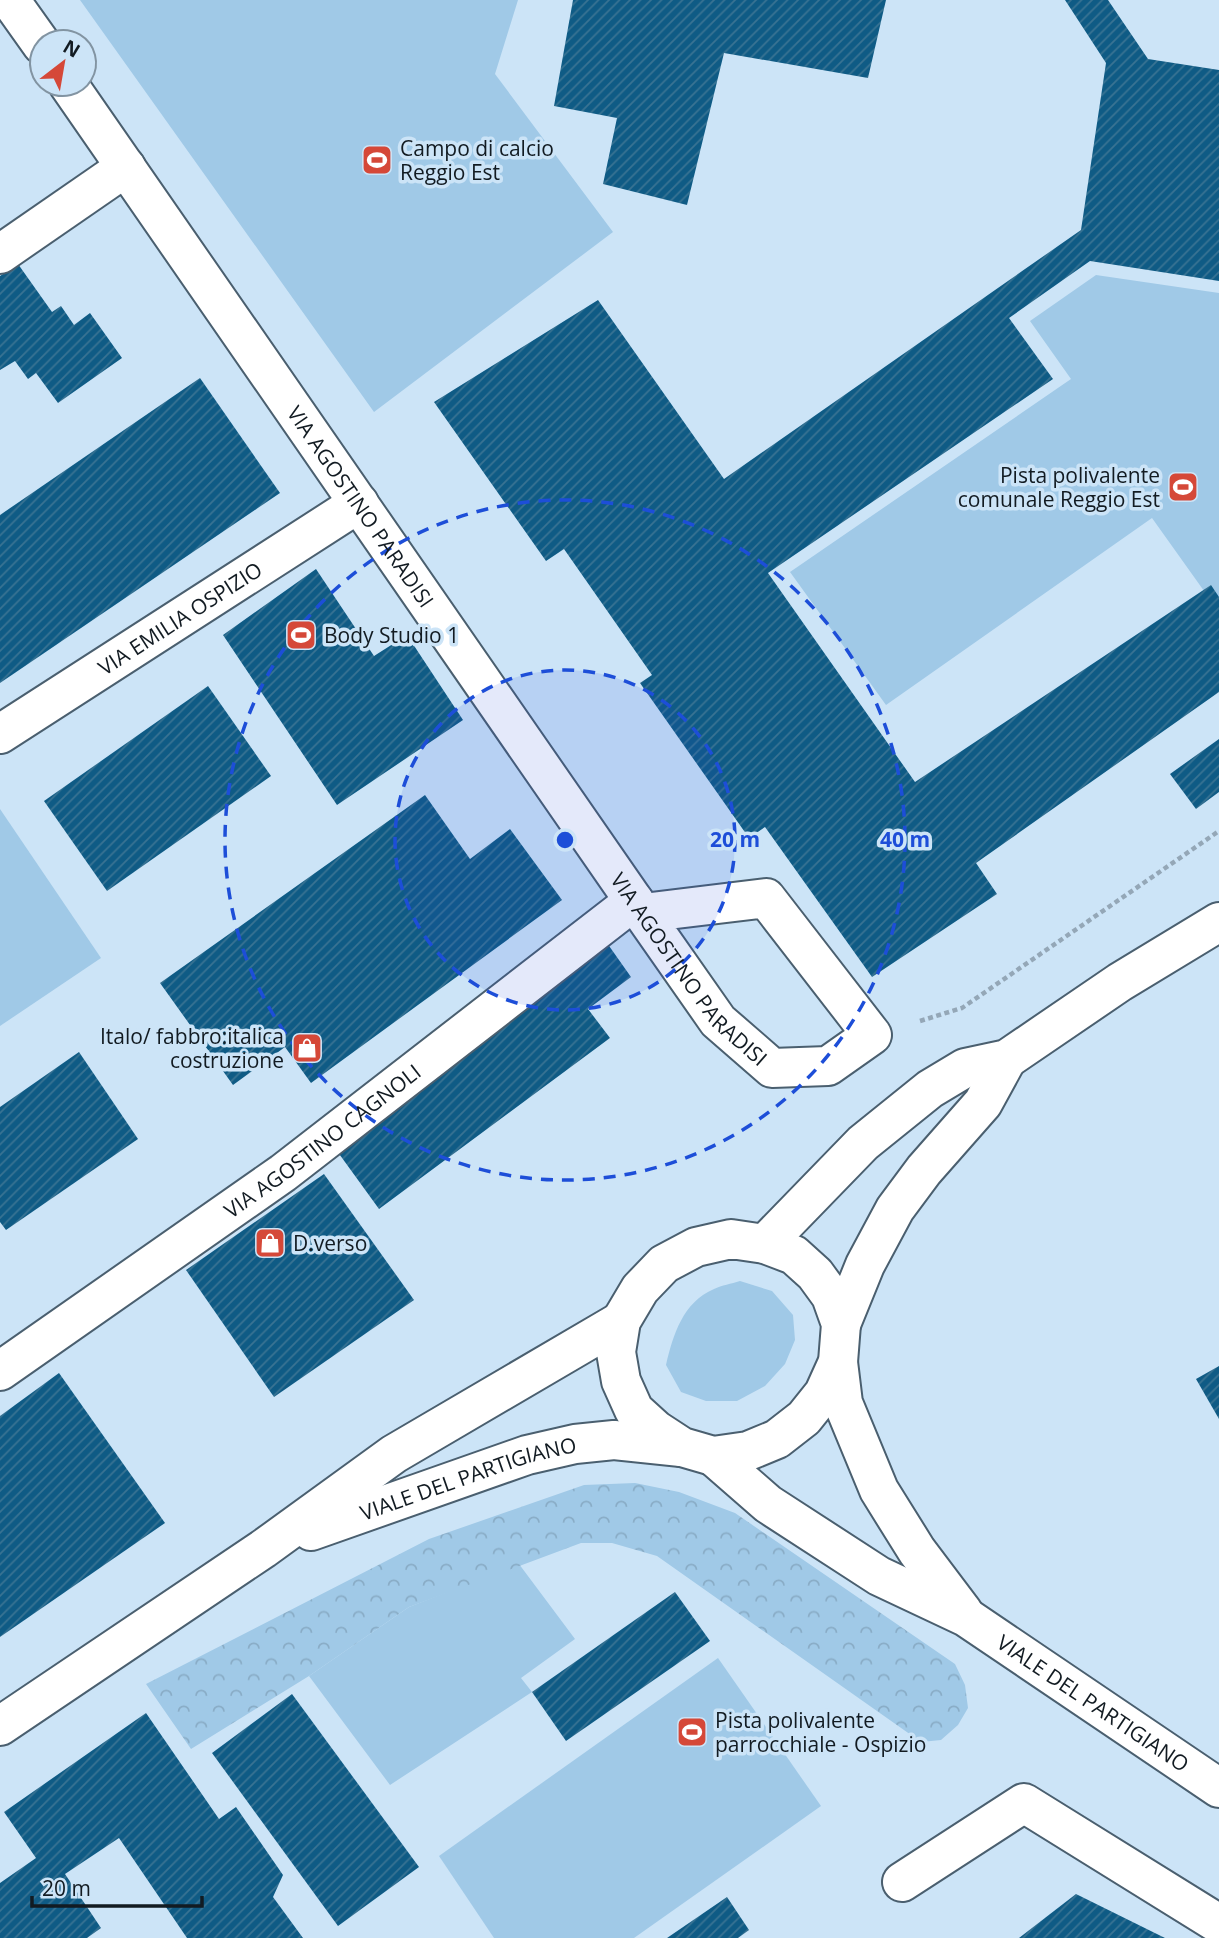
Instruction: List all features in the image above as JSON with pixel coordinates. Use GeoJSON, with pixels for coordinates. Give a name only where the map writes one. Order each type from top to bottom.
{"type":"FeatureCollection","features":[{"type":"Feature","properties":{"kind":"street"},"geometry":{"type":"LineString","coordinates":[[10,0],[30,28]]}},
{"type":"Feature","properties":{"kind":"street","name":"VIA AGOSTINO PARADISI"},"geometry":{"type":"LineString","coordinates":[[78,98],[718,1021],[772,1068],[828,1066],[872,1035]]}},
{"type":"Feature","properties":{"kind":"street"},"geometry":{"type":"LineString","coordinates":[[0,254],[126,167]]}},
{"type":"Feature","properties":{"kind":"street","name":"VIA EMILIA OSPIZIO"},"geometry":{"type":"LineString","coordinates":[[0,734],[359,503]]}},
{"type":"Feature","properties":{"kind":"street"},"geometry":{"type":"LineString","coordinates":[[639,907],[766,898],[872,1035]]}},
{"type":"Feature","properties":{"kind":"street","name":"VIA AGOSTINO CAGNOLI"},"geometry":{"type":"LineString","coordinates":[[0,1371],[283,1173],[639,907]]}},
{"type":"Feature","properties":{"kind":"street","name":"VIALE DEL PARTIGIANO"},"geometry":{"type":"LineString","coordinates":[[765,1244],[863,1143],[930,1089],[965,1068],[1007,1059],[1121,982],[1219,922]]}},
{"type":"Feature","properties":{"kind":"street","name":"VIALE DEL PARTIGIANO"},"geometry":{"type":"LineString","coordinates":[[966,1616],[916,1551],[879,1490],[843,1403],[838,1362],[841,1324],[865,1265],[895,1209],[924,1170],[983,1103],[1007,1059]]}},
{"type":"Feature","properties":{"kind":"street","name":"VIALE DEL PARTIGIANO"},"geometry":{"type":"LineString","coordinates":[[841,1324],[831,1296],[816,1273],[794,1255],[765,1244],[731,1239],[696,1247],[664,1264],[640,1289],[621,1321],[616,1352],[621,1381],[634,1410],[656,1430],[697,1451],[768,1504],[879,1576],[966,1616],[1219,1788]]}},
{"type":"Feature","properties":{"kind":"street","name":"VIALE DEL PARTIGIANO"},"geometry":{"type":"LineString","coordinates":[[0,1726],[263,1549],[394,1454],[621,1321]]}},
{"type":"Feature","properties":{"kind":"street","name":"VIALE DEL PARTIGIANO"},"geometry":{"type":"LineString","coordinates":[[263,1549],[396,1499],[527,1455],[575,1444],[614,1440],[697,1451],[748,1451],[777,1439],[804,1418],[824,1393],[838,1362]]}},
{"type":"Feature","properties":{"kind":"street"},"geometry":{"type":"LineString","coordinates":[[902,1882],[1024,1803],[1219,1924]]}},
{"type":"Feature","properties":{"kind":"path"},"geometry":{"type":"LineString","coordinates":[[872,1035],[962,1008],[1219,831]]}},
{"type":"Feature","properties":{"kind":"green space","name":"Campo di calcio Reggio Est"},"geometry":{"type":"Polygon","coordinates":[[[80,0],[518,0],[495,74],[613,232],[374,412],[80,0]]]}},
{"type":"Feature","properties":{"kind":"green space"},"geometry":{"type":"Polygon","coordinates":[[[1096,275],[1219,293],[1219,612],[1152,518],[886,705],[790,572],[1071,379],[1030,321],[1096,275]]]}},
{"type":"Feature","properties":{"kind":"green space"},"geometry":{"type":"Polygon","coordinates":[[[0,809],[101,958],[0,1026],[0,809]]]}},
{"type":"Feature","properties":{"kind":"green space"},"geometry":{"type":"Polygon","coordinates":[[[740,1281],[772,1291],[793,1315],[795,1340],[785,1364],[765,1386],[737,1401],[706,1401],[681,1392],[666,1365],[681,1321],[694,1302],[703,1295],[740,1281]]]}},
{"type":"Feature","properties":{"kind":"green space"},"geometry":{"type":"Polygon","coordinates":[[[635,1483],[679,1492],[735,1513],[955,1664],[965,1685],[968,1708],[958,1725],[941,1740],[921,1742],[657,1556],[612,1543],[581,1543],[409,1607],[309,1676],[191,1749],[146,1684],[429,1539],[584,1485],[635,1483]]]}},
{"type":"Feature","properties":{"kind":"green space"},"geometry":{"type":"Polygon","coordinates":[[[519,1564],[575,1639],[521,1678],[532,1692],[390,1785],[309,1676],[409,1607],[519,1564]]]}},
{"type":"Feature","properties":{"kind":"green space","name":"Pista polivalente parrocchiale - Ospizio"},"geometry":{"type":"Polygon","coordinates":[[[718,1658],[821,1806],[634,1938],[494,1938],[439,1856],[718,1658]]]}},
{"type":"Feature","properties":{"kind":"building"},"geometry":{"type":"Polygon","coordinates":[[[573,0],[886,0],[868,78],[724,53],[687,205],[603,184],[617,118],[554,106],[573,0]]]}},
{"type":"Feature","properties":{"kind":"building"},"geometry":{"type":"Polygon","coordinates":[[[1065,0],[1108,0],[1148,59],[1219,70],[1219,281],[1090,261],[1009,318],[1053,379],[768,573],[915,782],[1211,585],[1219,597],[1219,692],[976,863],[997,894],[872,977],[765,827],[749,838],[640,683],[652,675],[564,549],[546,561],[434,402],[598,300],[724,479],[1081,230],[1106,63],[1065,0]]]}},
{"type":"Feature","properties":{"kind":"building"},"geometry":{"type":"Polygon","coordinates":[[[18,264],[52,312],[61,306],[74,325],[90,313],[122,358],[58,403],[36,373],[28,379],[15,361],[0,370],[0,276],[18,264]]]}},
{"type":"Feature","properties":{"kind":"building"},"geometry":{"type":"Polygon","coordinates":[[[200,378],[280,493],[0,683],[0,515],[200,378]]]}},
{"type":"Feature","properties":{"kind":"building"},"geometry":{"type":"Polygon","coordinates":[[[316,569],[374,656],[407,635],[463,720],[337,805],[223,635],[316,569]]]}},
{"type":"Feature","properties":{"kind":"building"},"geometry":{"type":"Polygon","coordinates":[[[208,686],[271,776],[107,891],[44,801],[208,686]]]}},
{"type":"Feature","properties":{"kind":"building"},"geometry":{"type":"Polygon","coordinates":[[[1219,739],[1219,792],[1196,809],[1170,774],[1219,739]]]}},
{"type":"Feature","properties":{"kind":"building"},"geometry":{"type":"Polygon","coordinates":[[[425,795],[470,859],[510,829],[562,900],[311,1083],[285,1047],[233,1085],[160,983],[425,795]]]}},
{"type":"Feature","properties":{"kind":"building"},"geometry":{"type":"Polygon","coordinates":[[[607,943],[631,977],[588,1009],[610,1038],[379,1209],[337,1151],[607,943]]]}},
{"type":"Feature","properties":{"kind":"building"},"geometry":{"type":"Polygon","coordinates":[[[79,1052],[138,1139],[6,1230],[0,1222],[0,1107],[79,1052]]]}},
{"type":"Feature","properties":{"kind":"building"},"geometry":{"type":"Polygon","coordinates":[[[324,1174],[414,1300],[274,1397],[186,1270],[324,1174]]]}},
{"type":"Feature","properties":{"kind":"building"},"geometry":{"type":"Polygon","coordinates":[[[1219,1366],[1219,1419],[1196,1379],[1219,1366]]]}},
{"type":"Feature","properties":{"kind":"building"},"geometry":{"type":"Polygon","coordinates":[[[59,1373],[165,1523],[0,1637],[0,1416],[59,1373]]]}},
{"type":"Feature","properties":{"kind":"building"},"geometry":{"type":"Polygon","coordinates":[[[675,1592],[710,1641],[566,1741],[532,1692],[675,1592]]]}},
{"type":"Feature","properties":{"kind":"building"},"geometry":{"type":"Polygon","coordinates":[[[292,1694],[419,1867],[338,1926],[212,1753],[292,1694]]]}},
{"type":"Feature","properties":{"kind":"building"},"geometry":{"type":"Polygon","coordinates":[[[146,1713],[219,1819],[236,1807],[283,1875],[273,1897],[303,1938],[187,1938],[119,1838],[65,1874],[101,1928],[87,1938],[0,1938],[0,1883],[36,1858],[4,1812],[146,1713]]]}},
{"type":"Feature","properties":{"kind":"building"},"geometry":{"type":"Polygon","coordinates":[[[1076,1894],[1165,1938],[1019,1938],[1076,1894]]]}},
{"type":"Feature","properties":{"kind":"building"},"geometry":{"type":"Polygon","coordinates":[[[727,1897],[749,1930],[738,1938],[667,1938],[727,1897]]]}},
{"type":"Feature","properties":{"kind":"place","name":"Campo di calcio Reggio Est"},"geometry":{"type":"Point","coordinates":[377,160]}},
{"type":"Feature","properties":{"kind":"place","name":"Pista polivalente comunale Reggio Est"},"geometry":{"type":"Point","coordinates":[1183,487]}},
{"type":"Feature","properties":{"kind":"place","name":"Body Studio 1"},"geometry":{"type":"Point","coordinates":[301,635]}},
{"type":"Feature","properties":{"kind":"place","name":"Italo/ fabbro:italica costruzione"},"geometry":{"type":"Point","coordinates":[307,1048]}},
{"type":"Feature","properties":{"kind":"place","name":"D.verso"},"geometry":{"type":"Point","coordinates":[270,1243]}},
{"type":"Feature","properties":{"kind":"place","name":"Pista polivalente parrocchiale - Ospizio"},"geometry":{"type":"Point","coordinates":[692,1732]}}]}
